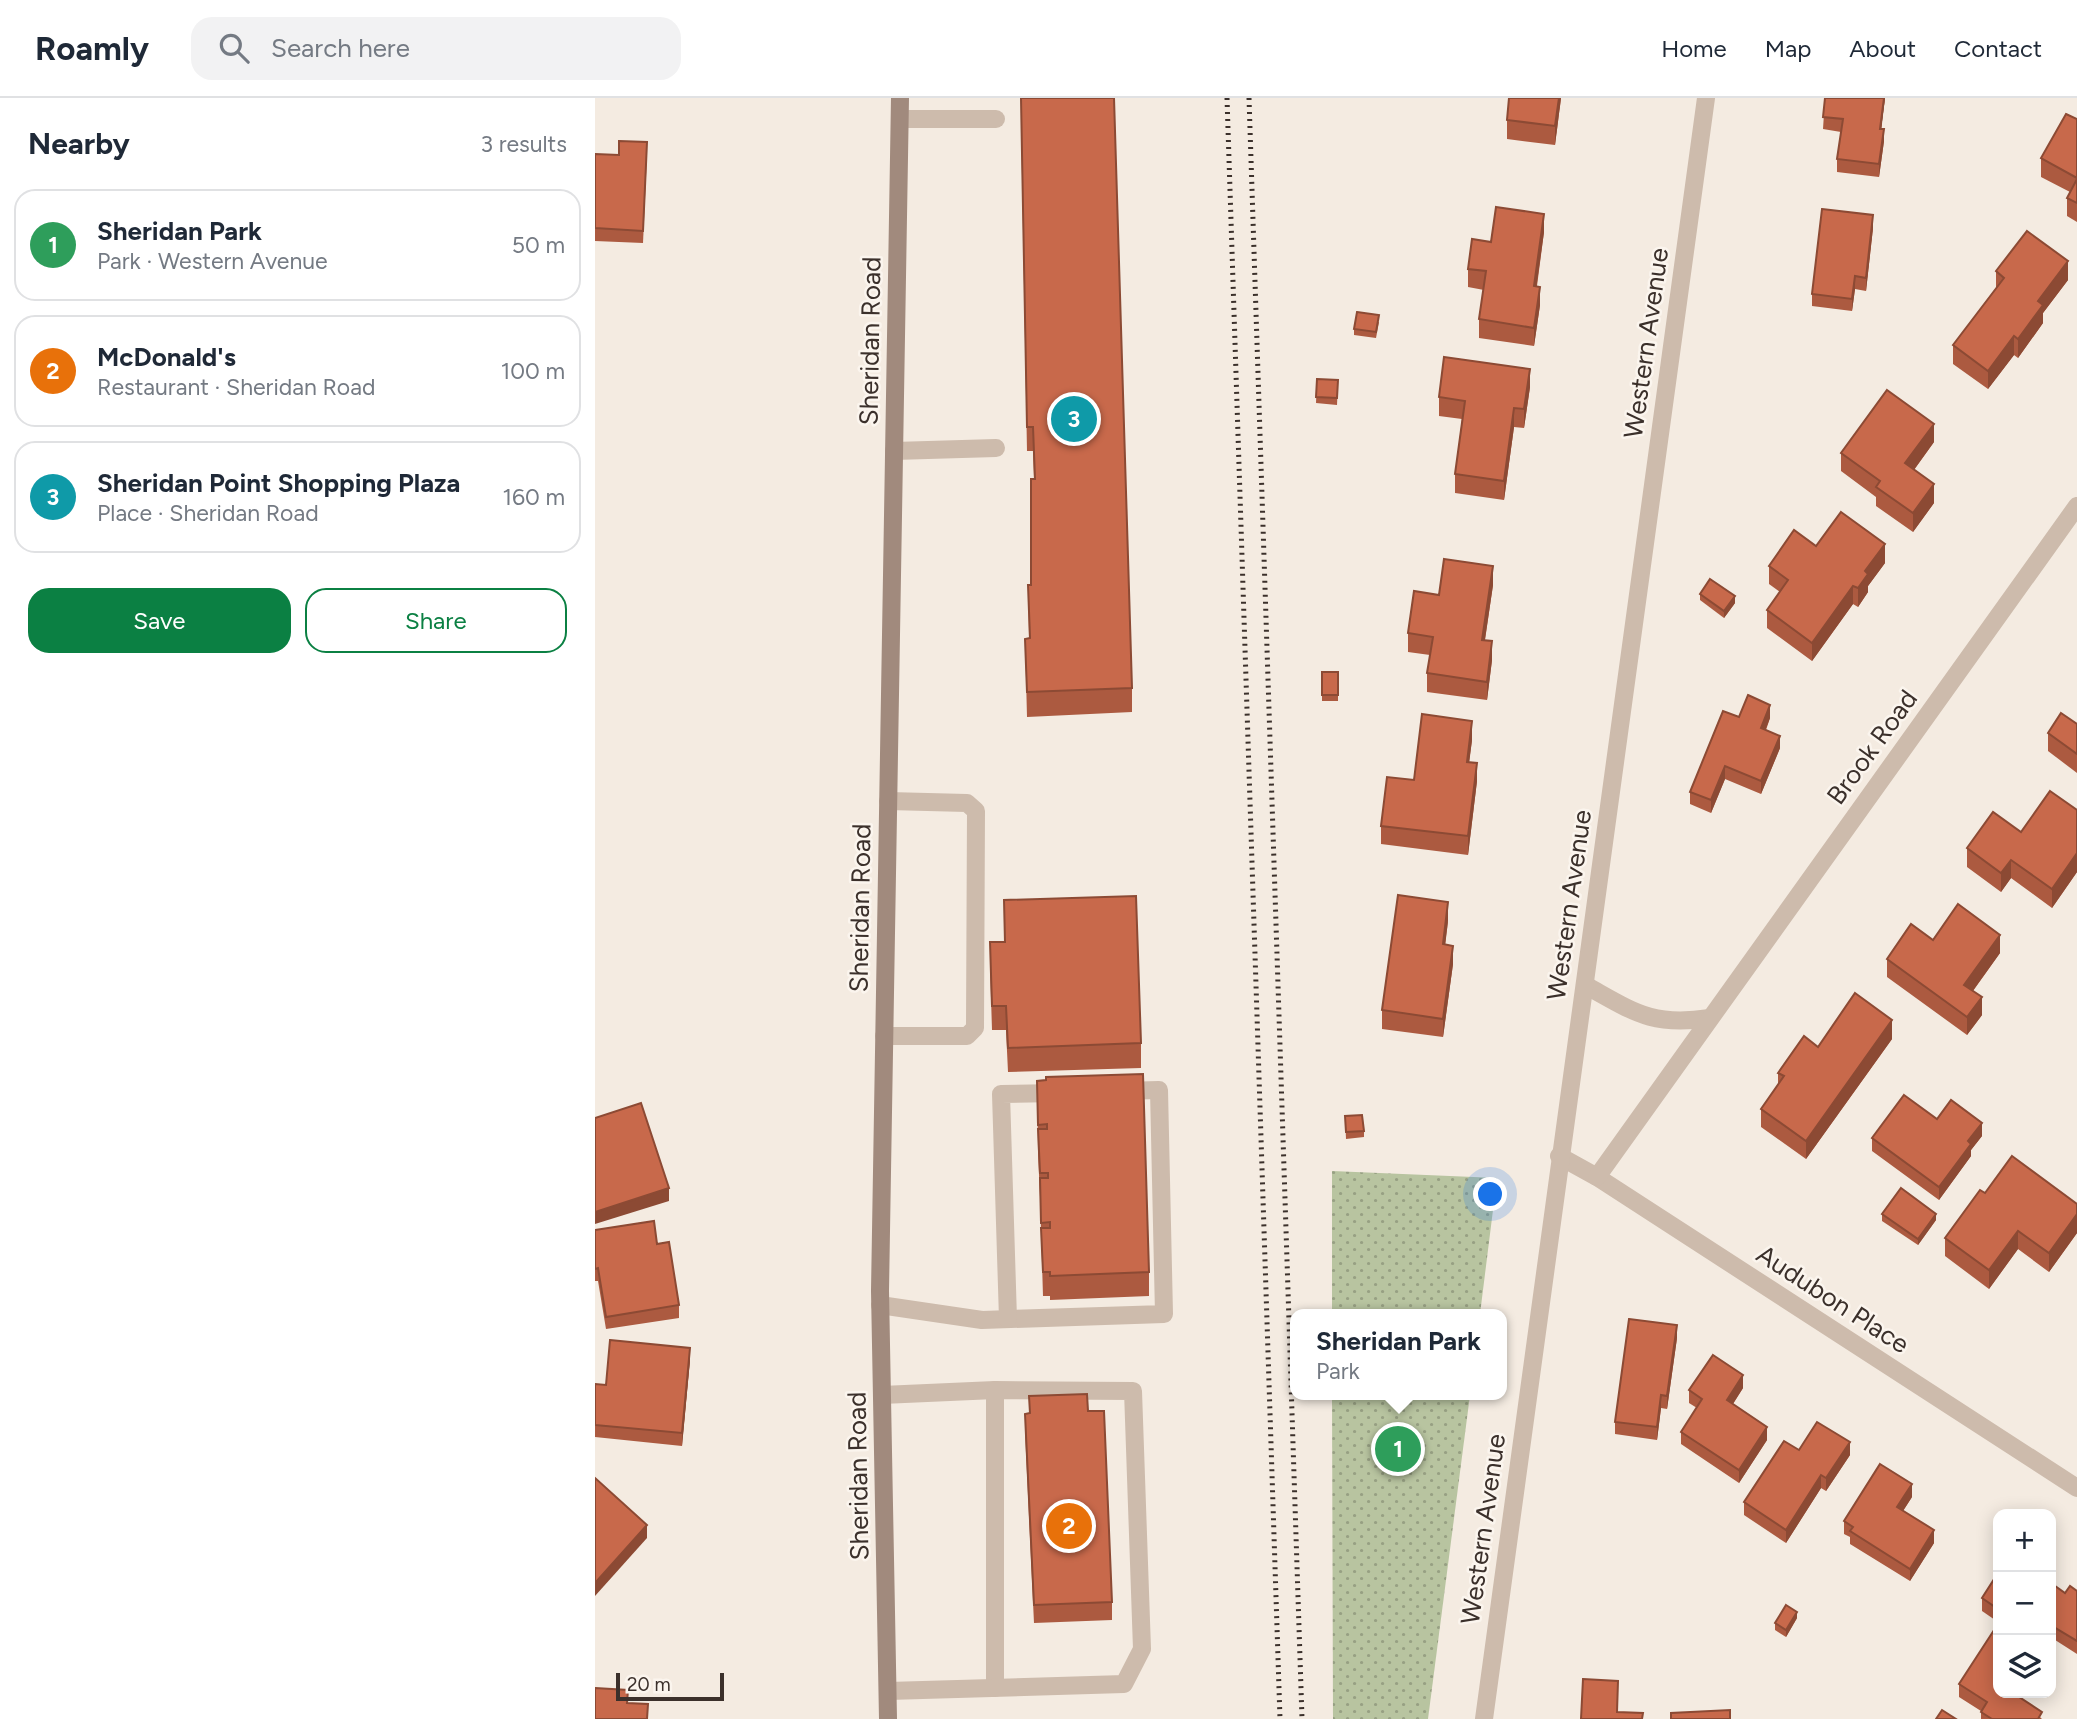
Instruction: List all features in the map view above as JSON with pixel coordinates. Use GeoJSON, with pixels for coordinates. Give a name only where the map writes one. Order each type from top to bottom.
{"type":"FeatureCollection","features":[{"type":"Feature","properties":{"kind":"main road","name":"Sheridan Road"},"geometry":{"type":"LineString","coordinates":[[888,1719],[880,1305],[900,98]]}},
{"type":"Feature","properties":{"kind":"street","name":"Western Avenue"},"geometry":{"type":"LineString","coordinates":[[1484,1719],[1706,98]]}},
{"type":"Feature","properties":{"kind":"street"},"geometry":{"type":"LineString","coordinates":[[900,119],[996,118]]}},
{"type":"Feature","properties":{"kind":"street"},"geometry":{"type":"LineString","coordinates":[[894,451],[996,448]]}},
{"type":"Feature","properties":{"kind":"street","name":"Brook Road"},"geometry":{"type":"LineString","coordinates":[[1597,1178],[2077,506]]}},
{"type":"Feature","properties":{"kind":"street"},"geometry":{"type":"LineString","coordinates":[[884,1036],[967,1036],[975,1028],[975,811],[967,803],[888,801]]}},
{"type":"Feature","properties":{"kind":"street"},"geometry":{"type":"LineString","coordinates":[[1585,985],[1642,1016],[1681,1023],[1710,1018]]}},
{"type":"Feature","properties":{"kind":"street"},"geometry":{"type":"LineString","coordinates":[[880,1305],[982,1320],[1164,1314],[1159,1090],[1106,1091]]}},
{"type":"Feature","properties":{"kind":"street"},"geometry":{"type":"LineString","coordinates":[[1008,1319],[1001,1094],[1080,1092]]}},
{"type":"Feature","properties":{"kind":"street","name":"Audubon Place"},"geometry":{"type":"LineString","coordinates":[[1559,1156],[2077,1488]]}},
{"type":"Feature","properties":{"kind":"street"},"geometry":{"type":"LineString","coordinates":[[995,1391],[995,1688]]}},
{"type":"Feature","properties":{"kind":"street"},"geometry":{"type":"LineString","coordinates":[[882,1395],[995,1391],[1133,1391],[1142,1649],[1124,1684],[888,1690]]}},
{"type":"Feature","properties":{"kind":"green space"},"geometry":{"type":"Polygon","coordinates":[[[1332,1171],[1497,1178],[1481,1309],[1332,1309],[1332,1171]]]}},
{"type":"Feature","properties":{"kind":"green space"},"geometry":{"type":"Polygon","coordinates":[[[1332,1400],[1469,1400],[1428,1719],[1333,1719],[1332,1400]]]}},
{"type":"Feature","properties":{"kind":"building"},"geometry":{"type":"Polygon","coordinates":[[[1021,98],[1114,98],[1132,688],[1027,692],[1025,639],[1030,638],[1028,585],[1031,585],[1031,479],[1035,479],[1033,427],[1027,427],[1021,98]]]}},
{"type":"Feature","properties":{"kind":"building"},"geometry":{"type":"Polygon","coordinates":[[[1509,98],[1559,98],[1555,126],[1507,120],[1509,98]]]}},
{"type":"Feature","properties":{"kind":"building"},"geometry":{"type":"Polygon","coordinates":[[[1825,98],[1884,98],[1880,129],[1884,129],[1879,164],[1837,159],[1843,119],[1823,117],[1825,98]]]}},
{"type":"Feature","properties":{"kind":"building"},"geometry":{"type":"Polygon","coordinates":[[[2066,114],[2077,119],[2077,178],[2041,158],[2066,114]]]}},
{"type":"Feature","properties":{"kind":"building"},"geometry":{"type":"Polygon","coordinates":[[[619,141],[647,142],[643,231],[595,228],[595,154],[619,155],[619,141]]]}},
{"type":"Feature","properties":{"kind":"building"},"geometry":{"type":"Polygon","coordinates":[[[2077,179],[2077,203],[2067,198],[2077,179]]]}},
{"type":"Feature","properties":{"kind":"building"},"geometry":{"type":"Polygon","coordinates":[[[1496,207],[1544,214],[1534,286],[1540,287],[1534,328],[1479,319],[1486,271],[1468,269],[1472,239],[1491,242],[1496,207]]]}},
{"type":"Feature","properties":{"kind":"building"},"geometry":{"type":"Polygon","coordinates":[[[1822,209],[1873,215],[1866,278],[1855,276],[1852,299],[1812,294],[1822,209]]]}},
{"type":"Feature","properties":{"kind":"building"},"geometry":{"type":"Polygon","coordinates":[[[2027,231],[2068,261],[2038,301],[2043,305],[2018,339],[2014,336],[1988,371],[1953,345],[2004,278],[1996,271],[2027,231]]]}},
{"type":"Feature","properties":{"kind":"building"},"geometry":{"type":"Polygon","coordinates":[[[1357,312],[1379,315],[1376,332],[1354,329],[1357,312]]]}},
{"type":"Feature","properties":{"kind":"building"},"geometry":{"type":"Polygon","coordinates":[[[1444,357],[1530,369],[1524,409],[1514,408],[1504,481],[1455,474],[1465,401],[1439,397],[1444,357]]]}},
{"type":"Feature","properties":{"kind":"building"},"geometry":{"type":"Polygon","coordinates":[[[1317,379],[1338,380],[1337,398],[1316,397],[1317,379]]]}},
{"type":"Feature","properties":{"kind":"building"},"geometry":{"type":"Polygon","coordinates":[[[1887,390],[1934,424],[1905,463],[1934,484],[1913,513],[1876,487],[1880,481],[1841,453],[1887,390]]]}},
{"type":"Feature","properties":{"kind":"building"},"geometry":{"type":"Polygon","coordinates":[[[1841,512],[1885,544],[1865,571],[1868,574],[1858,588],[1853,586],[1812,643],[1767,610],[1788,580],[1769,566],[1794,530],[1816,546],[1841,512]]]}},
{"type":"Feature","properties":{"kind":"building"},"geometry":{"type":"Polygon","coordinates":[[[1444,559],[1493,566],[1482,640],[1492,641],[1487,682],[1427,673],[1433,637],[1408,633],[1414,591],[1439,595],[1444,559]]]}},
{"type":"Feature","properties":{"kind":"building"},"geometry":{"type":"Polygon","coordinates":[[[1710,579],[1735,596],[1724,611],[1700,594],[1710,579]]]}},
{"type":"Feature","properties":{"kind":"building"},"geometry":{"type":"Polygon","coordinates":[[[1322,672],[1338,672],[1338,695],[1322,695],[1322,672]]]}},
{"type":"Feature","properties":{"kind":"building"},"geometry":{"type":"Polygon","coordinates":[[[1748,695],[1770,705],[1761,728],[1780,736],[1761,781],[1725,766],[1711,800],[1690,792],[1723,711],[1739,717],[1748,695]]]}},
{"type":"Feature","properties":{"kind":"building"},"geometry":{"type":"Polygon","coordinates":[[[2061,713],[2077,724],[2077,754],[2048,733],[2061,713]]]}},
{"type":"Feature","properties":{"kind":"building"},"geometry":{"type":"Polygon","coordinates":[[[1422,714],[1472,721],[1467,762],[1477,763],[1468,836],[1381,826],[1387,777],[1414,780],[1422,714]]]}},
{"type":"Feature","properties":{"kind":"building"},"geometry":{"type":"Polygon","coordinates":[[[2050,791],[2077,810],[2077,853],[2052,889],[2011,860],[2001,873],[1967,848],[1993,812],[2021,832],[2050,791]]]}},
{"type":"Feature","properties":{"kind":"building"},"geometry":{"type":"Polygon","coordinates":[[[1398,895],[1448,902],[1443,944],[1453,946],[1443,1019],[1382,1010],[1398,895]]]}},
{"type":"Feature","properties":{"kind":"building"},"geometry":{"type":"Polygon","coordinates":[[[1136,896],[1141,1043],[1008,1048],[1006,1006],[992,1006],[990,942],[1005,942],[1004,900],[1136,896]]]}},
{"type":"Feature","properties":{"kind":"building"},"geometry":{"type":"Polygon","coordinates":[[[1958,904],[2000,935],[1964,985],[1982,997],[1967,1017],[1887,959],[1911,924],[1933,940],[1958,904]]]}},
{"type":"Feature","properties":{"kind":"building"},"geometry":{"type":"Polygon","coordinates":[[[1855,993],[1892,1020],[1806,1141],[1761,1109],[1784,1076],[1778,1073],[1804,1036],[1818,1047],[1855,993]]]}},
{"type":"Feature","properties":{"kind":"building"},"geometry":{"type":"Polygon","coordinates":[[[1143,1074],[1149,1272],[1050,1276],[1050,1272],[1043,1272],[1041,1228],[1050,1228],[1050,1222],[1041,1223],[1040,1178],[1048,1178],[1048,1173],[1040,1173],[1038,1129],[1047,1129],[1047,1124],[1038,1125],[1037,1081],[1046,1080],[1046,1077],[1143,1074]]]}},
{"type":"Feature","properties":{"kind":"building"},"geometry":{"type":"Polygon","coordinates":[[[1904,1095],[1937,1119],[1951,1100],[1982,1123],[1968,1141],[1971,1144],[1939,1187],[1872,1138],[1904,1095]]]}},
{"type":"Feature","properties":{"kind":"building"},"geometry":{"type":"Polygon","coordinates":[[[641,1103],[669,1188],[595,1212],[595,1118],[641,1103]]]}},
{"type":"Feature","properties":{"kind":"building"},"geometry":{"type":"Polygon","coordinates":[[[1362,1115],[1364,1131],[1346,1132],[1345,1116],[1362,1115]]]}},
{"type":"Feature","properties":{"kind":"building"},"geometry":{"type":"Polygon","coordinates":[[[2012,1156],[2077,1204],[2077,1214],[2049,1253],[2018,1231],[1989,1270],[1945,1238],[1980,1190],[1985,1193],[2012,1156]]]}},
{"type":"Feature","properties":{"kind":"building"},"geometry":{"type":"Polygon","coordinates":[[[1901,1188],[1936,1214],[1918,1239],[1882,1214],[1901,1188]]]}},
{"type":"Feature","properties":{"kind":"building"},"geometry":{"type":"Polygon","coordinates":[[[654,1221],[657,1244],[669,1242],[679,1305],[606,1317],[598,1268],[595,1269],[595,1230],[654,1221]]]}},
{"type":"Feature","properties":{"kind":"building"},"geometry":{"type":"Polygon","coordinates":[[[1629,1319],[1677,1325],[1667,1396],[1661,1395],[1657,1427],[1615,1422],[1629,1319]]]}},
{"type":"Feature","properties":{"kind":"building"},"geometry":{"type":"Polygon","coordinates":[[[610,1340],[690,1348],[682,1433],[595,1425],[595,1384],[606,1385],[610,1340]]]}},
{"type":"Feature","properties":{"kind":"building"},"geometry":{"type":"Polygon","coordinates":[[[1713,1355],[1743,1375],[1727,1400],[1767,1427],[1739,1470],[1681,1432],[1702,1399],[1689,1390],[1713,1355]]]}},
{"type":"Feature","properties":{"kind":"building"},"geometry":{"type":"Polygon","coordinates":[[[1087,1394],[1088,1411],[1104,1411],[1112,1602],[1034,1605],[1025,1414],[1030,1413],[1029,1396],[1087,1394]]]}},
{"type":"Feature","properties":{"kind":"building"},"geometry":{"type":"Polygon","coordinates":[[[1817,1422],[1850,1442],[1826,1478],[1821,1475],[1786,1530],[1744,1502],[1784,1441],[1799,1450],[1817,1422]]]}},
{"type":"Feature","properties":{"kind":"building"},"geometry":{"type":"Polygon","coordinates":[[[1880,1464],[1912,1484],[1897,1507],[1934,1530],[1910,1569],[1850,1531],[1853,1527],[1844,1521],[1880,1464]]]}},
{"type":"Feature","properties":{"kind":"building"},"geometry":{"type":"Polygon","coordinates":[[[595,1478],[647,1525],[595,1583],[595,1478]]]}},
{"type":"Feature","properties":{"kind":"building"},"geometry":{"type":"Polygon","coordinates":[[[1993,1581],[1993,1606],[1982,1598],[1993,1581]]]}},
{"type":"Feature","properties":{"kind":"building"},"geometry":{"type":"Polygon","coordinates":[[[2070,1586],[2077,1591],[2077,1641],[2056,1628],[2056,1587],[2065,1593],[2070,1586]]]}},
{"type":"Feature","properties":{"kind":"building"},"geometry":{"type":"Polygon","coordinates":[[[1786,1605],[1797,1612],[1786,1630],[1775,1623],[1786,1605]]]}},
{"type":"Feature","properties":{"kind":"building"},"geometry":{"type":"Polygon","coordinates":[[[1993,1632],[1993,1698],[2021,1698],[2042,1712],[2038,1719],[1992,1719],[1981,1712],[1987,1702],[1959,1684],[1993,1632]]]}},
{"type":"Feature","properties":{"kind":"building"},"geometry":{"type":"Polygon","coordinates":[[[1583,1679],[1618,1681],[1617,1712],[1643,1713],[1642,1719],[1581,1719],[1583,1679]]]}},
{"type":"Feature","properties":{"kind":"building"},"geometry":{"type":"Polygon","coordinates":[[[595,1688],[628,1690],[627,1703],[648,1704],[647,1719],[595,1719],[595,1688]]]}},
{"type":"Feature","properties":{"kind":"building"},"geometry":{"type":"Polygon","coordinates":[[[1730,1710],[1730,1719],[1671,1719],[1671,1713],[1730,1710]]]}},
{"type":"Feature","properties":{"kind":"building"},"geometry":{"type":"Polygon","coordinates":[[[1942,1710],[1956,1719],[1936,1719],[1942,1710]]]}},
{"type":"Feature","properties":{"kind":"railway"},"geometry":{"type":"LineString","coordinates":[[1227,98],[1280,1719]]}},
{"type":"Feature","properties":{"kind":"railway"},"geometry":{"type":"LineString","coordinates":[[1249,98],[1290,1352]]}},
{"type":"Feature","properties":{"kind":"railway"},"geometry":{"type":"LineString","coordinates":[[1292,1400],[1302,1719]]}},
{"type":"Feature","properties":{"kind":"place","name":"Sheridan Point Shopping Plaza"},"geometry":{"type":"Point","coordinates":[1074,419]}},
{"type":"Feature","properties":{"kind":"place","name":"Sheridan Park"},"geometry":{"type":"Point","coordinates":[1398,1449]}},
{"type":"Feature","properties":{"kind":"place","name":"McDonald's"},"geometry":{"type":"Point","coordinates":[1069,1526]}}]}
